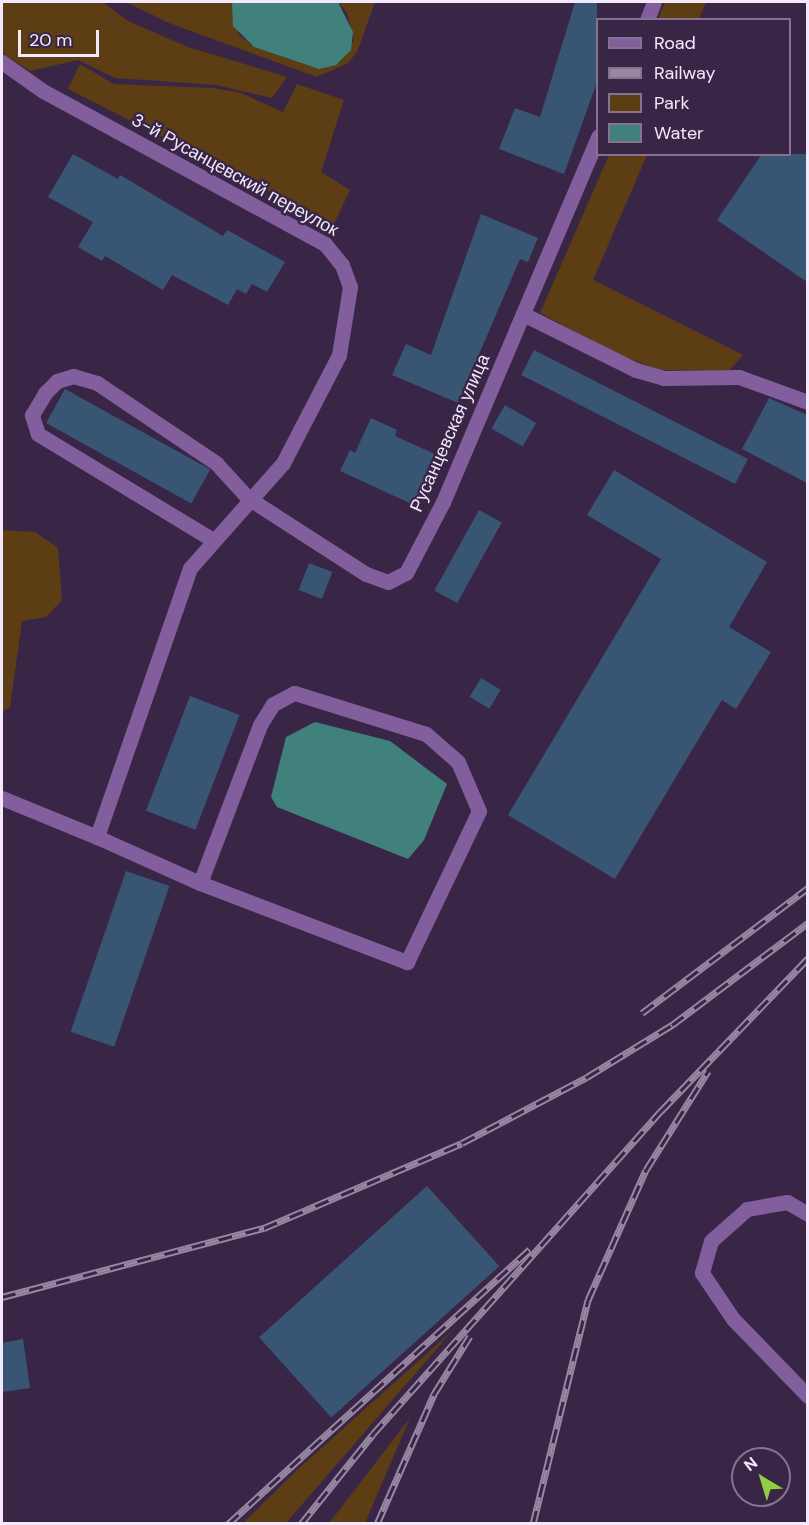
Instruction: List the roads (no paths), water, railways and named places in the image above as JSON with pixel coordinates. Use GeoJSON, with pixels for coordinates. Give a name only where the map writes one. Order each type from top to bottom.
{"type":"FeatureCollection","features":[{"type":"Feature","properties":{"kind":"street"},"geometry":{"type":"LineString","coordinates":[[648,18],[654,2]]}},
{"type":"Feature","properties":{"kind":"street","name":"3-й Русанцевский переулок"},"geometry":{"type":"LineString","coordinates":[[2,62],[43,91],[325,244],[342,265],[350,287],[349,316],[339,355],[283,464],[248,498],[190,568],[97,837]]}},
{"type":"Feature","properties":{"kind":"street","name":"Русанцевская улица"},"geometry":{"type":"LineString","coordinates":[[213,540],[38,434],[32,415],[45,393],[57,381],[73,376],[97,383],[216,464],[248,498],[366,574],[388,582],[406,573],[442,502],[524,314],[596,139]]}},
{"type":"Feature","properties":{"kind":"street"},"geometry":{"type":"LineString","coordinates":[[524,314],[636,370],[664,378],[739,377],[807,402]]}},
{"type":"Feature","properties":{"kind":"street"},"geometry":{"type":"LineString","coordinates":[[2,798],[200,883],[407,962],[479,811],[458,762],[426,734],[294,693],[273,704],[260,725],[200,883]]}},
{"type":"Feature","properties":{"kind":"street"},"geometry":{"type":"LineString","coordinates":[[807,1214],[787,1202],[747,1209],[711,1241],[702,1273],[733,1319],[807,1396]]}},
{"type":"Feature","properties":{"kind":"water"},"geometry":{"type":"Polygon","coordinates":[[[232,2],[338,2],[353,32],[351,50],[336,65],[319,69],[254,47],[233,26],[232,2]]]}},
{"type":"Feature","properties":{"kind":"water"},"geometry":{"type":"Polygon","coordinates":[[[315,722],[390,741],[447,784],[424,840],[408,859],[277,807],[271,797],[286,737],[315,722]]]}},
{"type":"Feature","properties":{"kind":"railway"},"geometry":{"type":"LineString","coordinates":[[642,1013],[808,888]]}},
{"type":"Feature","properties":{"kind":"railway"},"geometry":{"type":"LineString","coordinates":[[2,1297],[264,1228],[462,1143],[587,1077],[672,1025],[808,923]]}},
{"type":"Feature","properties":{"kind":"railway"},"geometry":{"type":"LineString","coordinates":[[301,1524],[373,1434],[661,1111],[808,958]]}},
{"type":"Feature","properties":{"kind":"railway"},"geometry":{"type":"LineString","coordinates":[[533,1524],[588,1300],[646,1170],[708,1071]]}},
{"type":"Feature","properties":{"kind":"railway"},"geometry":{"type":"LineString","coordinates":[[228,1524],[530,1249]]}},
{"type":"Feature","properties":{"kind":"railway"},"geometry":{"type":"LineString","coordinates":[[377,1524],[434,1394],[470,1336]]}}]}
